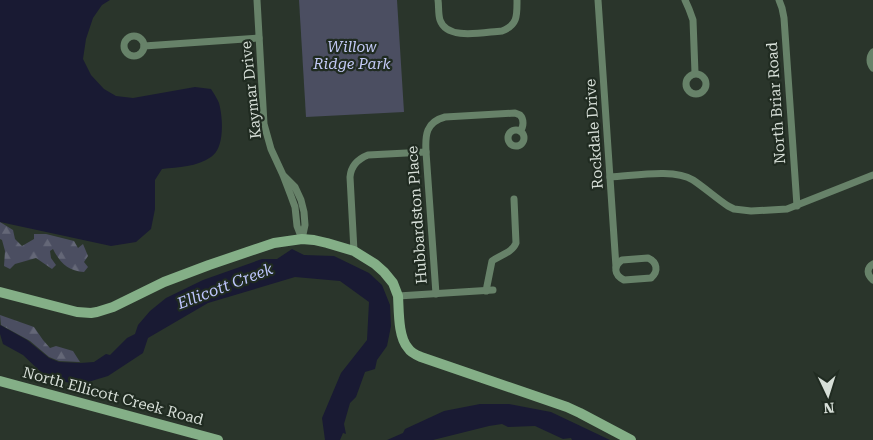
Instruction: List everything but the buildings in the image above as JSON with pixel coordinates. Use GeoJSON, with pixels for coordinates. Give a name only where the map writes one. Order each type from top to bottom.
{"type":"FeatureCollection","features":[{"type":"Feature","properties":{"kind":"street","name":"Kaymar Drive"},"geometry":{"type":"LineString","coordinates":[[257,0],[264,124],[271,149],[283,175],[294,207],[297,226],[302,239]]}},
{"type":"Feature","properties":{"kind":"street"},"geometry":{"type":"LineString","coordinates":[[438,0],[441,22],[448,30],[460,34],[502,31],[506,29],[516,18],[516,0]]}},
{"type":"Feature","properties":{"kind":"street","name":"Rockdale Drive"},"geometry":{"type":"LineString","coordinates":[[598,0],[616,267]]}},
{"type":"Feature","properties":{"kind":"street"},"geometry":{"type":"LineString","coordinates":[[684,0],[690,9],[693,20],[695,73]]}},
{"type":"Feature","properties":{"kind":"street","name":"North Briar Road"},"geometry":{"type":"LineString","coordinates":[[779,0],[784,18],[796,206]]}},
{"type":"Feature","properties":{"kind":"street"},"geometry":{"type":"LineString","coordinates":[[144,46],[259,38]]}},
{"type":"Feature","properties":{"kind":"street"},"geometry":{"type":"LineString","coordinates":[[873,52],[870,59],[873,68]]}},
{"type":"Feature","properties":{"kind":"street","name":"Hubbardston Place"},"geometry":{"type":"LineString","coordinates":[[436,294],[425,139],[427,131],[434,122],[445,118],[518,114],[522,118],[520,132]]}},
{"type":"Feature","properties":{"kind":"street"},"geometry":{"type":"LineString","coordinates":[[354,251],[350,177],[350,170],[354,164],[362,157],[368,155],[426,152]]}},
{"type":"Feature","properties":{"kind":"street"},"geometry":{"type":"LineString","coordinates":[[610,177],[677,174],[692,180],[728,206],[743,211],[751,211],[787,209],[873,175]]}},
{"type":"Feature","properties":{"kind":"street"},"geometry":{"type":"LineString","coordinates":[[398,296],[489,290],[492,261],[510,251],[516,243],[514,199]]}},
{"type":"Feature","properties":{"kind":"street"},"geometry":{"type":"LineString","coordinates":[[0,292],[77,312],[91,313],[113,307],[164,282],[274,243],[302,239],[327,242],[354,251],[384,272],[398,296],[403,340],[406,347],[412,352],[567,407],[631,440]]}},
{"type":"Feature","properties":{"kind":"street"},"geometry":{"type":"LineString","coordinates":[[648,258],[654,262],[656,272],[651,278],[624,280],[618,276],[616,267],[622,260],[648,258]]}},
{"type":"Feature","properties":{"kind":"street"},"geometry":{"type":"LineString","coordinates":[[873,264],[868,271],[869,277],[873,280]]}},
{"type":"Feature","properties":{"kind":"street","name":"North Ellicott Creek Road"},"geometry":{"type":"LineString","coordinates":[[0,381],[218,440]]}},
{"type":"Feature","properties":{"kind":"green space","name":"Willow Ridge Park"},"geometry":{"type":"Polygon","coordinates":[[[299,0],[397,0],[404,112],[306,117],[299,0]]]}},
{"type":"Feature","properties":{"kind":"green space"},"geometry":{"type":"Polygon","coordinates":[[[0,222],[13,230],[15,239],[22,246],[34,239],[34,234],[46,234],[74,241],[78,248],[83,244],[88,256],[84,262],[88,267],[84,272],[69,268],[53,249],[50,251],[51,258],[56,265],[52,269],[36,258],[15,264],[10,269],[4,266],[5,251],[0,239],[0,222]]]}},
{"type":"Feature","properties":{"kind":"green space"},"geometry":{"type":"Polygon","coordinates":[[[0,315],[34,327],[50,348],[56,346],[73,351],[80,362],[59,361],[49,357],[30,341],[1,325],[0,315]]]}},
{"type":"Feature","properties":{"kind":"water"},"geometry":{"type":"Polygon","coordinates":[[[0,0],[110,0],[102,5],[93,18],[86,39],[83,59],[91,75],[104,89],[116,96],[133,98],[195,87],[211,89],[219,103],[222,132],[216,153],[200,163],[162,169],[155,180],[155,209],[151,229],[136,242],[111,246],[0,222],[0,0]]]}},
{"type":"Feature","properties":{"kind":"water","name":"Ellicott Creek"},"geometry":{"type":"Polygon","coordinates":[[[292,249],[304,255],[334,256],[369,273],[382,285],[390,305],[391,326],[387,346],[377,360],[375,369],[365,372],[356,397],[350,403],[344,424],[346,434],[343,433],[340,440],[325,440],[322,418],[341,373],[367,340],[369,302],[340,281],[295,277],[208,303],[148,338],[143,353],[108,376],[78,385],[46,377],[23,355],[3,344],[0,325],[27,340],[49,358],[59,362],[94,362],[106,354],[110,355],[127,338],[135,334],[138,325],[150,311],[166,298],[203,280],[262,259],[277,259],[292,249]]]}},
{"type":"Feature","properties":{"kind":"water"},"geometry":{"type":"Polygon","coordinates":[[[480,404],[509,404],[551,412],[610,440],[563,439],[535,426],[508,427],[502,424],[433,440],[387,440],[403,433],[405,429],[444,411],[480,404]]]}}]}
